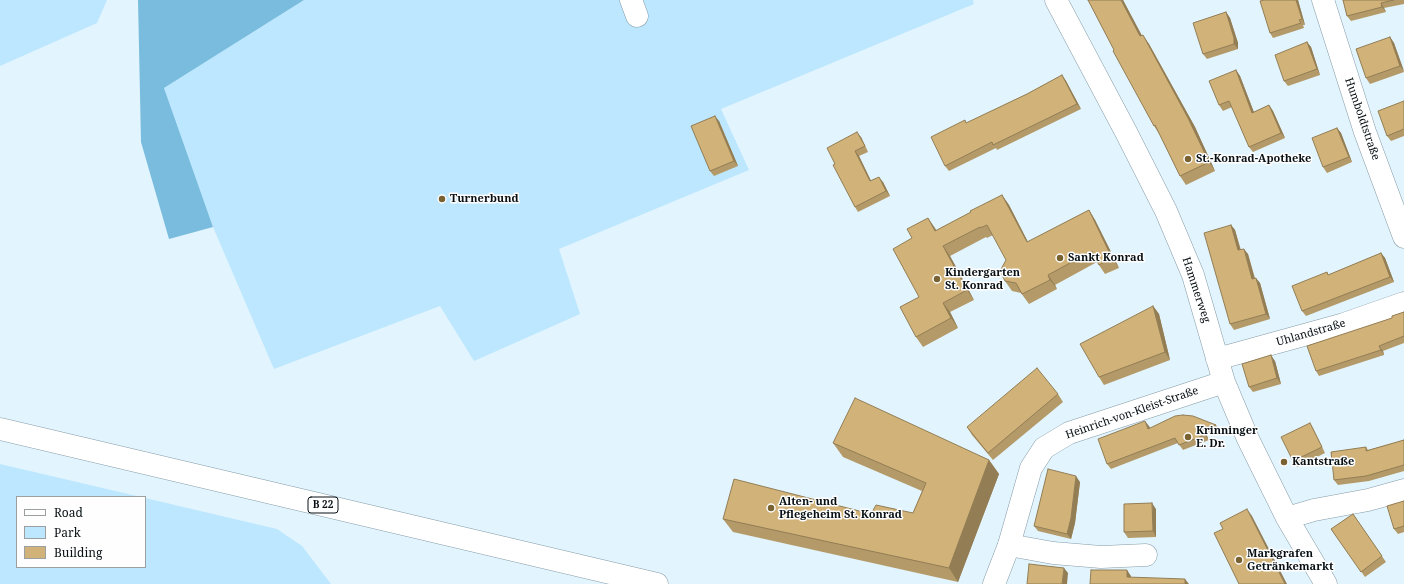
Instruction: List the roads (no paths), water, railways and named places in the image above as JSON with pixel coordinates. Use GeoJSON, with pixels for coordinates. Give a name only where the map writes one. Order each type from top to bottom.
{"type":"FeatureCollection","features":[{"type":"Feature","properties":{"kind":"street","name":"Hammerweg"},"geometry":{"type":"LineString","coordinates":[[1056,0],[1123,125],[1166,211],[1193,275],[1224,382],[1248,439],[1287,518],[1326,584]]}},
{"type":"Feature","properties":{"kind":"street","name":"Humboldtstraße"},"geometry":{"type":"LineString","coordinates":[[1323,0],[1365,132],[1404,237]]}},
{"type":"Feature","properties":{"kind":"street","name":"Uhlandstraße"},"geometry":{"type":"LineString","coordinates":[[1217,359],[1344,324],[1404,303]]}},
{"type":"Feature","properties":{"kind":"street","name":"Heinrich-von-Kleist-Straße"},"geometry":{"type":"LineString","coordinates":[[1008,545],[1031,468],[1044,448],[1069,433],[1224,382]]}},
{"type":"Feature","properties":{"kind":"street","name":"B 22"},"geometry":{"type":"LineString","coordinates":[[0,429],[657,584]]}},
{"type":"Feature","properties":{"kind":"street"},"geometry":{"type":"LineString","coordinates":[[1287,518],[1314,510],[1368,500],[1404,490]]}},
{"type":"Feature","properties":{"kind":"street"},"geometry":{"type":"LineString","coordinates":[[1008,545],[1053,552],[1101,556],[1146,555]]}},
{"type":"Feature","properties":{"kind":"street"},"geometry":{"type":"LineString","coordinates":[[994,584],[1008,545]]}},
{"type":"Feature","properties":{"kind":"street"},"geometry":{"type":"LineString","coordinates":[[1006,584],[1008,545]]}},
{"type":"Feature","properties":{"kind":"place","name":"St.-Konrad-Apotheke"},"geometry":{"type":"Point","coordinates":[1188,159]}},
{"type":"Feature","properties":{"kind":"place","name":"Turnerbund"},"geometry":{"type":"Point","coordinates":[442,199]}},
{"type":"Feature","properties":{"kind":"place","name":"Sankt Konrad"},"geometry":{"type":"Point","coordinates":[1060,258]}},
{"type":"Feature","properties":{"kind":"place","name":"Kindergarten St. Konrad"},"geometry":{"type":"Point","coordinates":[937,279]}},
{"type":"Feature","properties":{"kind":"place","name":"Krinninger E. Dr."},"geometry":{"type":"Point","coordinates":[1188,437]}},
{"type":"Feature","properties":{"kind":"place","name":"Kantstraße"},"geometry":{"type":"Point","coordinates":[1284,462]}},
{"type":"Feature","properties":{"kind":"place","name":"Alten- und Pflegeheim St. Konrad"},"geometry":{"type":"Point","coordinates":[771,508]}},
{"type":"Feature","properties":{"kind":"place","name":"Markgrafen Getränkemarkt"},"geometry":{"type":"Point","coordinates":[1239,560]}}]}
